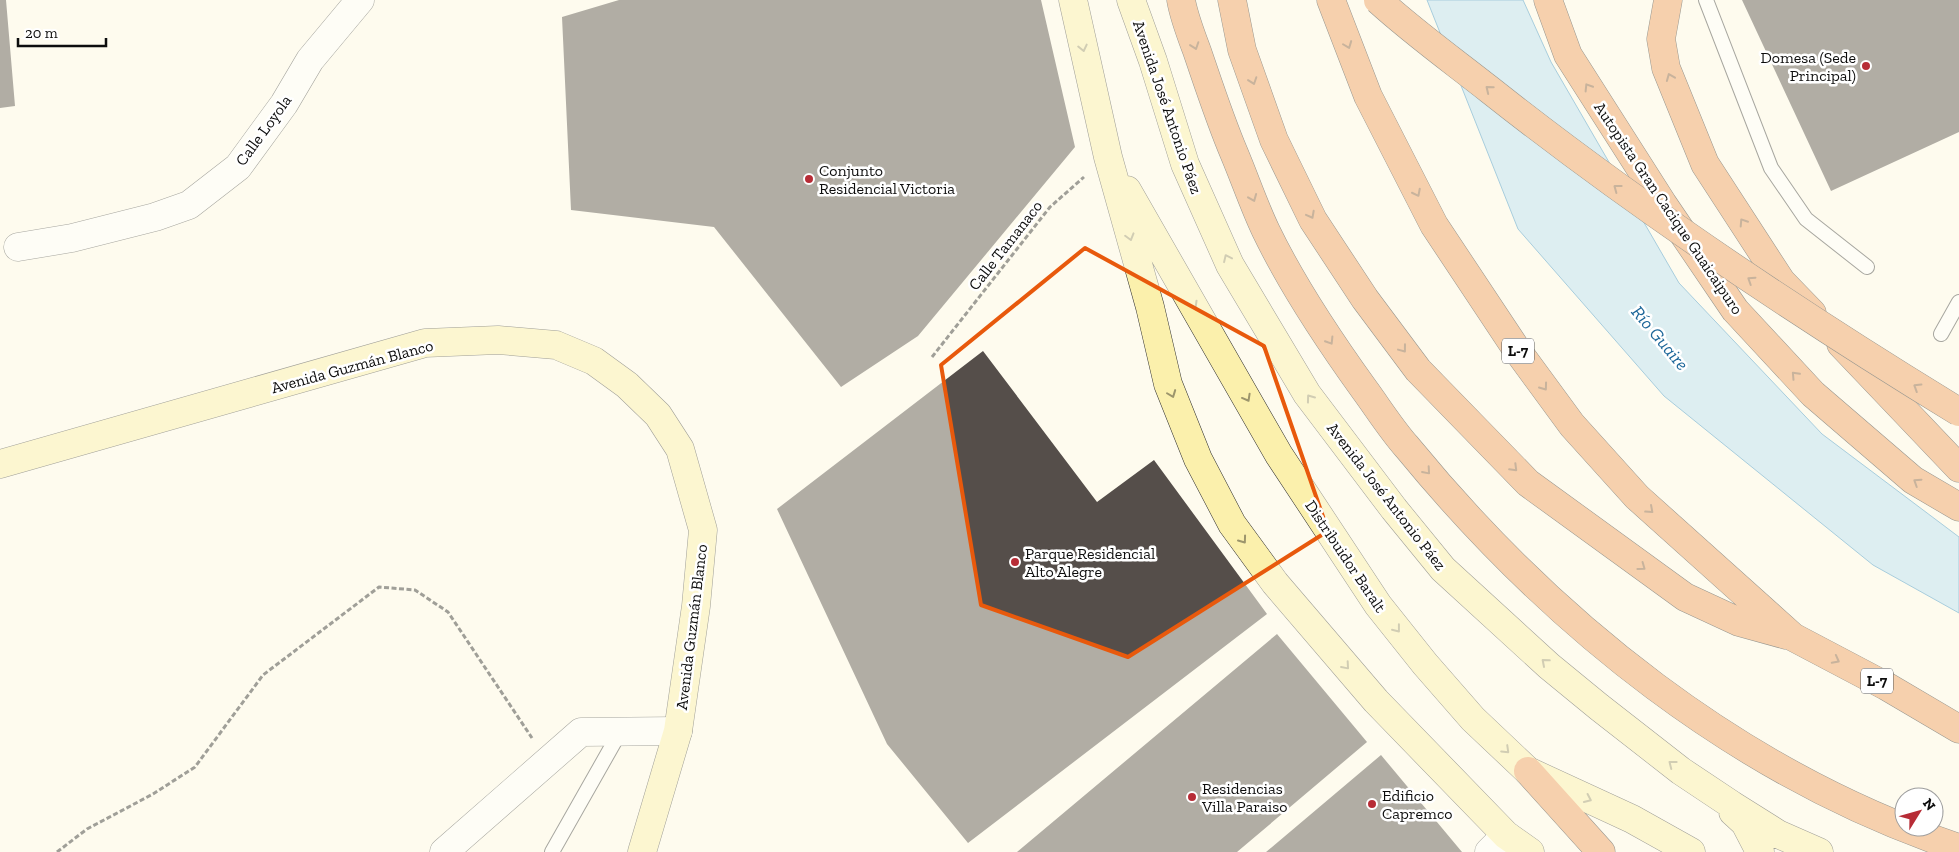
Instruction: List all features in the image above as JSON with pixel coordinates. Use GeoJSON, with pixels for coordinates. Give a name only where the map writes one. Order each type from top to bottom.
{"type":"FeatureCollection","features":[{"type":"Feature","properties":{"kind":"highway"},"geometry":{"type":"LineString","coordinates":[[1181,0],[1220,119],[1271,240],[1337,351],[1405,445],[1449,497],[1560,608],[1624,661],[1696,716],[1720,732],[1818,788],[1917,834],[1959,848]]}},
{"type":"Feature","properties":{"kind":"highway"},"geometry":{"type":"LineString","coordinates":[[1232,0],[1242,50],[1274,140],[1313,220],[1365,299],[1418,370],[1528,483],[1685,597],[1739,622],[1793,637]]}},
{"type":"Feature","properties":{"kind":"highway","name":"L-7"},"geometry":{"type":"LineString","coordinates":[[1331,0],[1368,96],[1434,226],[1517,350],[1572,425],[1637,497],[1793,637],[1886,686],[1959,729]]}},
{"type":"Feature","properties":{"kind":"highway"},"geometry":{"type":"LineString","coordinates":[[1378,0],[1554,141],[1632,198],[1805,316],[1959,412]]}},
{"type":"Feature","properties":{"kind":"highway","name":"Autopista Gran Cacique Guaicaipuro"},"geometry":{"type":"LineString","coordinates":[[1548,0],[1568,55],[1663,204],[1735,310],[1813,394],[1913,480],[1959,507]]}},
{"type":"Feature","properties":{"kind":"highway"},"geometry":{"type":"LineString","coordinates":[[1668,0],[1661,39],[1666,68],[1705,164],[1781,281],[1959,468]]}},
{"type":"Feature","properties":{"kind":"highway"},"geometry":{"type":"LineString","coordinates":[[1528,771],[1601,852]]}},
{"type":"Feature","properties":{"kind":"main road"},"geometry":{"type":"LineString","coordinates":[[1073,0],[1108,157],[1150,307],[1168,384],[1198,459],[1232,524],[1275,583],[1498,844],[1530,852]]}},
{"type":"Feature","properties":{"kind":"main road","name":"Avenida José Antonio Páez"},"geometry":{"type":"LineString","coordinates":[[1131,0],[1153,61],[1185,164],[1230,265],[1307,394],[1394,509],[1444,569],[1556,672],[1681,771],[1778,834],[1818,852]]}},
{"type":"Feature","properties":{"kind":"main road","name":"Distribuidor Baralt"},"geometry":{"type":"LineString","coordinates":[[1108,157],[1279,455],[1378,605],[1425,664],[1473,719],[1528,771],[1632,819],[1691,852]]}},
{"type":"Feature","properties":{"kind":"main road","name":"Avenida Guzmán Blanco"},"geometry":{"type":"LineString","coordinates":[[0,464],[425,343],[498,340],[556,345],[594,361],[627,385],[658,415],[680,449],[703,530],[696,606],[678,731],[642,852]]}},
{"type":"Feature","properties":{"kind":"main road"},"geometry":{"type":"LineString","coordinates":[[1707,788],[1745,823],[1760,852]]}},
{"type":"Feature","properties":{"kind":"street","name":"Calle Loyola"},"geometry":{"type":"LineString","coordinates":[[18,247],[72,238],[146,220],[189,205],[238,167],[284,104],[310,60],[360,0]]}},
{"type":"Feature","properties":{"kind":"street"},"geometry":{"type":"LineString","coordinates":[[444,852],[581,732],[678,731]]}},
{"type":"Feature","properties":{"kind":"lane"},"geometry":{"type":"LineString","coordinates":[[1706,0],[1771,168],[1806,219],[1867,267]]}},
{"type":"Feature","properties":{"kind":"lane"},"geometry":{"type":"LineString","coordinates":[[1940,334],[1959,302]]}},
{"type":"Feature","properties":{"kind":"lane"},"geometry":{"type":"LineString","coordinates":[[552,852],[620,732]]}},
{"type":"Feature","properties":{"kind":"path","name":"Calle Tamanaco"},"geometry":{"type":"LineString","coordinates":[[932,357],[1050,207],[1108,157]]}},
{"type":"Feature","properties":{"kind":"path"},"geometry":{"type":"LineString","coordinates":[[56,852],[87,829],[153,794],[195,767],[263,675],[380,587],[415,590],[448,612],[547,761]]}},
{"type":"Feature","properties":{"kind":"highlighted area"},"geometry":{"type":"Polygon","coordinates":[[[1085,248],[1264,346],[1328,531],[1128,657],[981,605],[941,365],[1085,248]]]}},
{"type":"Feature","properties":{"kind":"water","name":"Río Guaire"},"geometry":{"type":"Polygon","coordinates":[[[1427,0],[1523,0],[1551,62],[1679,283],[1822,434],[1959,537],[1959,613],[1873,565],[1664,396],[1518,229],[1427,0]]]}},
{"type":"Feature","properties":{"kind":"building"},"geometry":{"type":"Polygon","coordinates":[[[0,0],[6,0],[15,106],[0,108],[0,0]]]}},
{"type":"Feature","properties":{"kind":"building","name":"Conjunto Residencial Victoria"},"geometry":{"type":"Polygon","coordinates":[[[619,0],[1041,0],[1075,147],[918,336],[841,387],[714,227],[571,210],[562,17],[619,0]]]}},
{"type":"Feature","properties":{"kind":"building","name":"Domesa (Sede Principal)"},"geometry":{"type":"Polygon","coordinates":[[[1742,0],[1959,0],[1959,132],[1831,191],[1742,0]]]}},
{"type":"Feature","properties":{"kind":"building","name":"Parque Residencial Alto Alegre"},"geometry":{"type":"Polygon","coordinates":[[[983,351],[1097,502],[1154,460],[1267,614],[968,843],[887,744],[777,509],[983,351]]]}},
{"type":"Feature","properties":{"kind":"building","name":"Residencias Villa Paraiso"},"geometry":{"type":"Polygon","coordinates":[[[1277,634],[1367,742],[1237,852],[1017,852],[1277,634]]]}},
{"type":"Feature","properties":{"kind":"building","name":"Edificio Capremco"},"geometry":{"type":"Polygon","coordinates":[[[1381,755],[1462,852],[1266,852],[1381,755]]]}},
{"type":"Feature","properties":{"kind":"place","name":"Domesa (Sede Principal)"},"geometry":{"type":"Point","coordinates":[1866,66]}},
{"type":"Feature","properties":{"kind":"place","name":"Conjunto Residencial Victoria"},"geometry":{"type":"Point","coordinates":[809,179]}},
{"type":"Feature","properties":{"kind":"place","name":"Parque Residencial Alto Alegre"},"geometry":{"type":"Point","coordinates":[1015,562]}},
{"type":"Feature","properties":{"kind":"place","name":"Residencias Villa Paraiso"},"geometry":{"type":"Point","coordinates":[1192,797]}},
{"type":"Feature","properties":{"kind":"place","name":"Edificio Capremco"},"geometry":{"type":"Point","coordinates":[1372,804]}}]}
